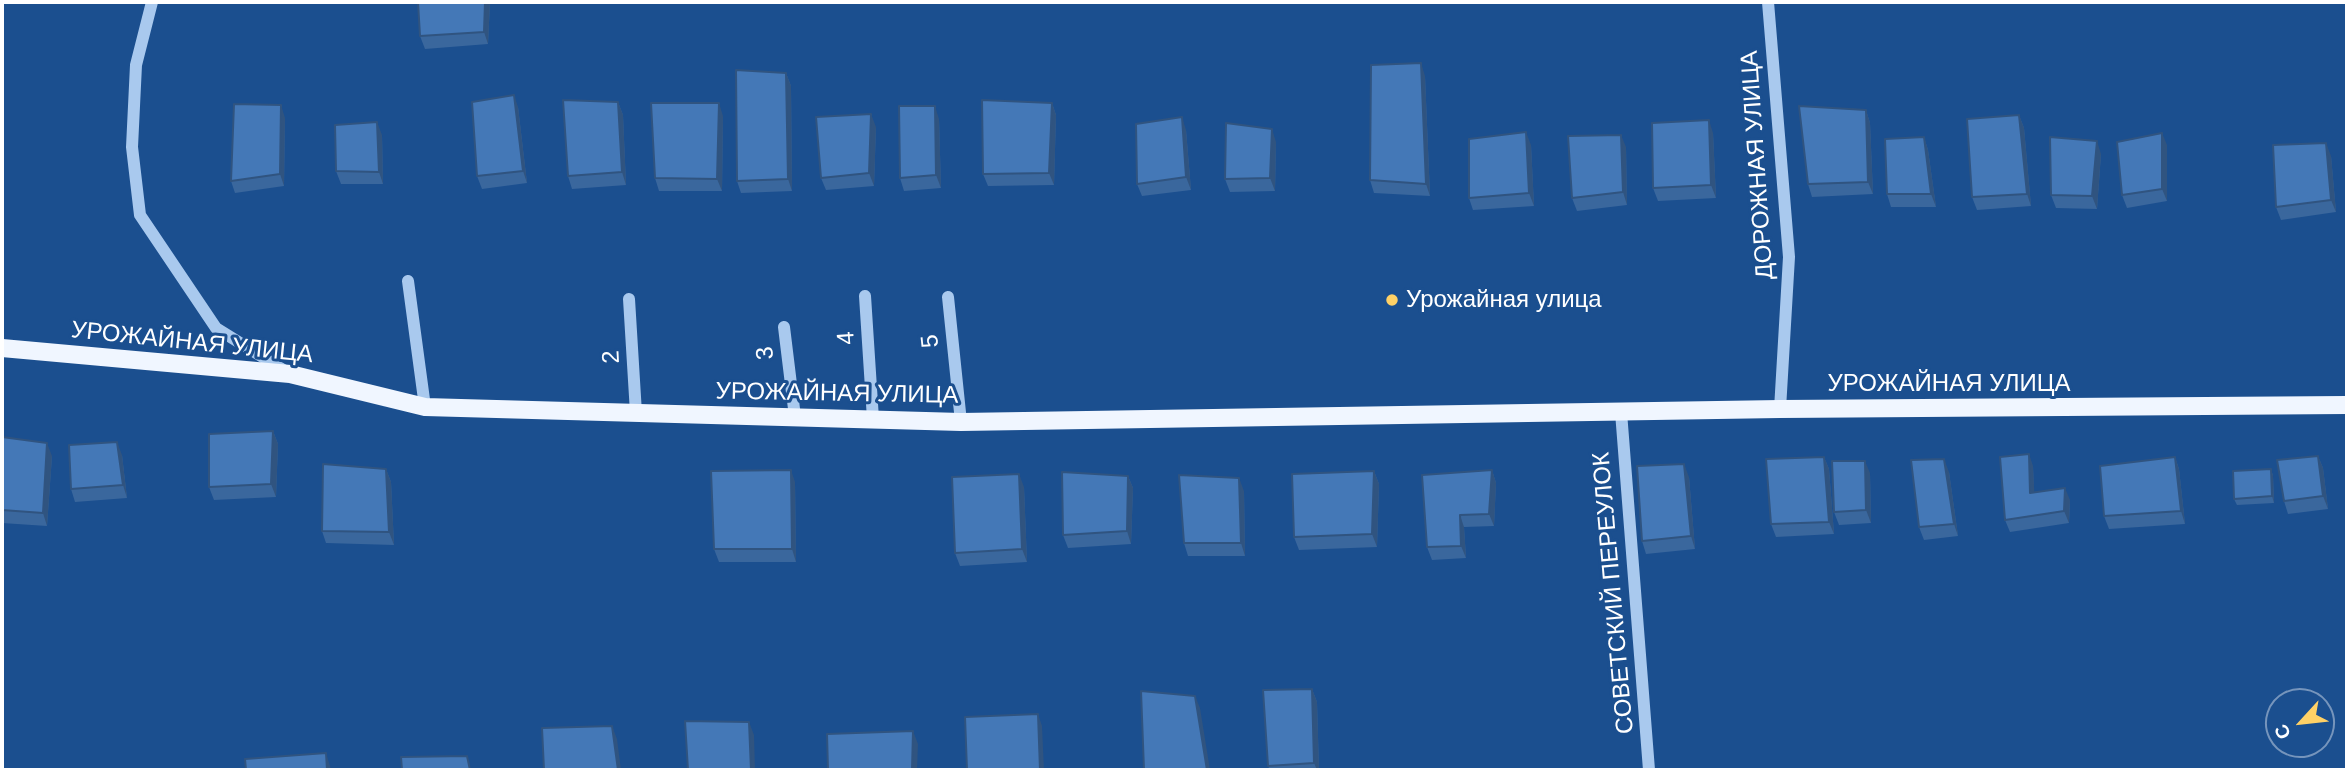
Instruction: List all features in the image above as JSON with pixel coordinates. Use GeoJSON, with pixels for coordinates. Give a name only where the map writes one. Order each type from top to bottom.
{"type":"FeatureCollection","features":[{"type":"Feature","properties":{"kind":"main road","name":"УРОЖАЙНАЯ УЛИЦА"},"geometry":{"type":"LineString","coordinates":[[2,348],[290,374],[425,407],[961,422],[1780,409],[2347,405]]}},
{"type":"Feature","properties":{"kind":"street"},"geometry":{"type":"LineString","coordinates":[[152,2],[136,65],[132,147],[140,215],[216,328],[290,374]]}},
{"type":"Feature","properties":{"kind":"street","name":"ДОРОЖНАЯ УЛИЦА"},"geometry":{"type":"LineString","coordinates":[[1768,2],[1789,257],[1780,409]]}},
{"type":"Feature","properties":{"kind":"street"},"geometry":{"type":"LineString","coordinates":[[408,281],[425,407]]}},
{"type":"Feature","properties":{"kind":"street","name":"4"},"geometry":{"type":"LineString","coordinates":[[865,296],[873,419]]}},
{"type":"Feature","properties":{"kind":"street","name":"5"},"geometry":{"type":"LineString","coordinates":[[948,297],[961,422]]}},
{"type":"Feature","properties":{"kind":"street","name":"2"},"geometry":{"type":"LineString","coordinates":[[629,299],[636,413]]}},
{"type":"Feature","properties":{"kind":"street","name":"3"},"geometry":{"type":"LineString","coordinates":[[785,327],[794,417]]}},
{"type":"Feature","properties":{"kind":"street","name":"СОВЕТСКИЙ ПЕРЕУЛОК"},"geometry":{"type":"LineString","coordinates":[[1621,412],[1649,770]]}},
{"type":"Feature","properties":{"kind":"building"},"geometry":{"type":"Polygon","coordinates":[[[418,2],[485,2],[484,32],[420,36],[418,2]]]}},
{"type":"Feature","properties":{"kind":"building"},"geometry":{"type":"Polygon","coordinates":[[[1421,63],[1426,184],[1370,180],[1371,65],[1421,63]]]}},
{"type":"Feature","properties":{"kind":"building"},"geometry":{"type":"Polygon","coordinates":[[[736,70],[786,73],[788,179],[737,181],[736,70]]]}},
{"type":"Feature","properties":{"kind":"building"},"geometry":{"type":"Polygon","coordinates":[[[514,95],[523,171],[477,176],[472,102],[514,95]]]}},
{"type":"Feature","properties":{"kind":"building"},"geometry":{"type":"Polygon","coordinates":[[[563,100],[618,102],[622,172],[568,176],[563,100]]]}},
{"type":"Feature","properties":{"kind":"building"},"geometry":{"type":"Polygon","coordinates":[[[982,100],[1052,103],[1049,173],[983,174],[982,100]]]}},
{"type":"Feature","properties":{"kind":"building"},"geometry":{"type":"Polygon","coordinates":[[[651,103],[719,103],[717,179],[655,178],[651,103]]]}},
{"type":"Feature","properties":{"kind":"building"},"geometry":{"type":"Polygon","coordinates":[[[234,104],[281,105],[280,174],[231,181],[234,104]]]}},
{"type":"Feature","properties":{"kind":"building"},"geometry":{"type":"Polygon","coordinates":[[[899,106],[935,106],[936,175],[900,178],[899,106]]]}},
{"type":"Feature","properties":{"kind":"building"},"geometry":{"type":"Polygon","coordinates":[[[1799,106],[1866,110],[1868,182],[1808,184],[1799,106]]]}},
{"type":"Feature","properties":{"kind":"building"},"geometry":{"type":"Polygon","coordinates":[[[871,114],[869,173],[821,178],[816,117],[871,114]]]}},
{"type":"Feature","properties":{"kind":"building"},"geometry":{"type":"Polygon","coordinates":[[[2019,115],[2027,194],[1972,197],[1967,119],[2019,115]]]}},
{"type":"Feature","properties":{"kind":"building"},"geometry":{"type":"Polygon","coordinates":[[[1182,117],[1186,177],[1137,184],[1136,124],[1182,117]]]}},
{"type":"Feature","properties":{"kind":"building"},"geometry":{"type":"Polygon","coordinates":[[[1709,120],[1711,185],[1653,188],[1652,123],[1709,120]]]}},
{"type":"Feature","properties":{"kind":"building"},"geometry":{"type":"Polygon","coordinates":[[[377,122],[379,172],[336,171],[335,125],[377,122]]]}},
{"type":"Feature","properties":{"kind":"building"},"geometry":{"type":"Polygon","coordinates":[[[1226,123],[1272,129],[1270,178],[1225,179],[1226,123]]]}},
{"type":"Feature","properties":{"kind":"building"},"geometry":{"type":"Polygon","coordinates":[[[1526,132],[1529,193],[1469,198],[1469,139],[1526,132]]]}},
{"type":"Feature","properties":{"kind":"building"},"geometry":{"type":"Polygon","coordinates":[[[2162,133],[2162,189],[2122,195],[2117,142],[2162,133]]]}},
{"type":"Feature","properties":{"kind":"building"},"geometry":{"type":"Polygon","coordinates":[[[1621,135],[1623,192],[1572,198],[1568,136],[1621,135]]]}},
{"type":"Feature","properties":{"kind":"building"},"geometry":{"type":"Polygon","coordinates":[[[1924,137],[1931,194],[1887,194],[1885,139],[1924,137]]]}},
{"type":"Feature","properties":{"kind":"building"},"geometry":{"type":"Polygon","coordinates":[[[2050,137],[2097,141],[2092,196],[2051,195],[2050,137]]]}},
{"type":"Feature","properties":{"kind":"building"},"geometry":{"type":"Polygon","coordinates":[[[2326,143],[2331,200],[2276,207],[2273,145],[2326,143]]]}},
{"type":"Feature","properties":{"kind":"building"},"geometry":{"type":"Polygon","coordinates":[[[273,431],[271,484],[209,487],[209,434],[273,431]]]}},
{"type":"Feature","properties":{"kind":"building"},"geometry":{"type":"Polygon","coordinates":[[[2,437],[47,443],[43,513],[2,510],[2,437]]]}},
{"type":"Feature","properties":{"kind":"building"},"geometry":{"type":"Polygon","coordinates":[[[117,442],[123,485],[71,489],[69,445],[117,442]]]}},
{"type":"Feature","properties":{"kind":"building"},"geometry":{"type":"Polygon","coordinates":[[[2029,454],[2030,493],[2065,488],[2064,511],[2005,520],[2000,457],[2029,454]]]}},
{"type":"Feature","properties":{"kind":"building"},"geometry":{"type":"Polygon","coordinates":[[[2318,456],[2323,496],[2284,501],[2277,460],[2318,456]]]}},
{"type":"Feature","properties":{"kind":"building"},"geometry":{"type":"Polygon","coordinates":[[[1824,457],[1829,522],[1771,524],[1766,459],[1824,457]]]}},
{"type":"Feature","properties":{"kind":"building"},"geometry":{"type":"Polygon","coordinates":[[[2175,457],[2181,511],[2104,516],[2100,466],[2175,457]]]}},
{"type":"Feature","properties":{"kind":"building"},"geometry":{"type":"Polygon","coordinates":[[[1944,459],[1954,524],[1919,527],[1911,460],[1944,459]]]}},
{"type":"Feature","properties":{"kind":"building"},"geometry":{"type":"Polygon","coordinates":[[[1832,461],[1865,461],[1866,510],[1834,512],[1832,461]]]}},
{"type":"Feature","properties":{"kind":"building"},"geometry":{"type":"Polygon","coordinates":[[[323,464],[386,469],[389,532],[322,531],[323,464]]]}},
{"type":"Feature","properties":{"kind":"building"},"geometry":{"type":"Polygon","coordinates":[[[1684,464],[1691,536],[1642,541],[1637,466],[1684,464]]]}},
{"type":"Feature","properties":{"kind":"building"},"geometry":{"type":"Polygon","coordinates":[[[2271,469],[2272,496],[2234,499],[2233,471],[2271,469]]]}},
{"type":"Feature","properties":{"kind":"building"},"geometry":{"type":"Polygon","coordinates":[[[791,470],[792,549],[714,549],[711,471],[791,470]]]}},
{"type":"Feature","properties":{"kind":"building"},"geometry":{"type":"Polygon","coordinates":[[[1492,470],[1489,514],[1460,515],[1461,546],[1427,547],[1422,475],[1492,470]]]}},
{"type":"Feature","properties":{"kind":"building"},"geometry":{"type":"Polygon","coordinates":[[[1374,471],[1372,534],[1294,537],[1292,474],[1374,471]]]}},
{"type":"Feature","properties":{"kind":"building"},"geometry":{"type":"Polygon","coordinates":[[[1062,472],[1128,476],[1127,531],[1063,535],[1062,472]]]}},
{"type":"Feature","properties":{"kind":"building"},"geometry":{"type":"Polygon","coordinates":[[[1019,474],[1022,549],[955,553],[952,477],[1019,474]]]}},
{"type":"Feature","properties":{"kind":"building"},"geometry":{"type":"Polygon","coordinates":[[[1179,475],[1239,478],[1241,543],[1184,543],[1179,475]]]}},
{"type":"Feature","properties":{"kind":"building"},"geometry":{"type":"Polygon","coordinates":[[[1312,689],[1314,763],[1268,766],[1263,690],[1312,689]]]}},
{"type":"Feature","properties":{"kind":"building"},"geometry":{"type":"Polygon","coordinates":[[[1141,691],[1195,696],[1207,770],[1144,770],[1141,691]]]}},
{"type":"Feature","properties":{"kind":"building"},"geometry":{"type":"Polygon","coordinates":[[[1038,714],[1040,770],[967,770],[965,717],[1038,714]]]}},
{"type":"Feature","properties":{"kind":"building"},"geometry":{"type":"Polygon","coordinates":[[[685,721],[749,722],[751,770],[688,770],[685,721]]]}},
{"type":"Feature","properties":{"kind":"building"},"geometry":{"type":"Polygon","coordinates":[[[612,726],[618,770],[544,770],[542,728],[612,726]]]}},
{"type":"Feature","properties":{"kind":"building"},"geometry":{"type":"Polygon","coordinates":[[[913,731],[912,770],[828,770],[827,734],[913,731]]]}},
{"type":"Feature","properties":{"kind":"building"},"geometry":{"type":"Polygon","coordinates":[[[326,753],[327,770],[246,770],[245,759],[326,753]]]}},
{"type":"Feature","properties":{"kind":"building"},"geometry":{"type":"Polygon","coordinates":[[[467,756],[470,770],[402,770],[401,757],[467,756]]]}},
{"type":"Feature","properties":{"kind":"place","name":"Урожайная улица"},"geometry":{"type":"Point","coordinates":[1392,300]}}]}
